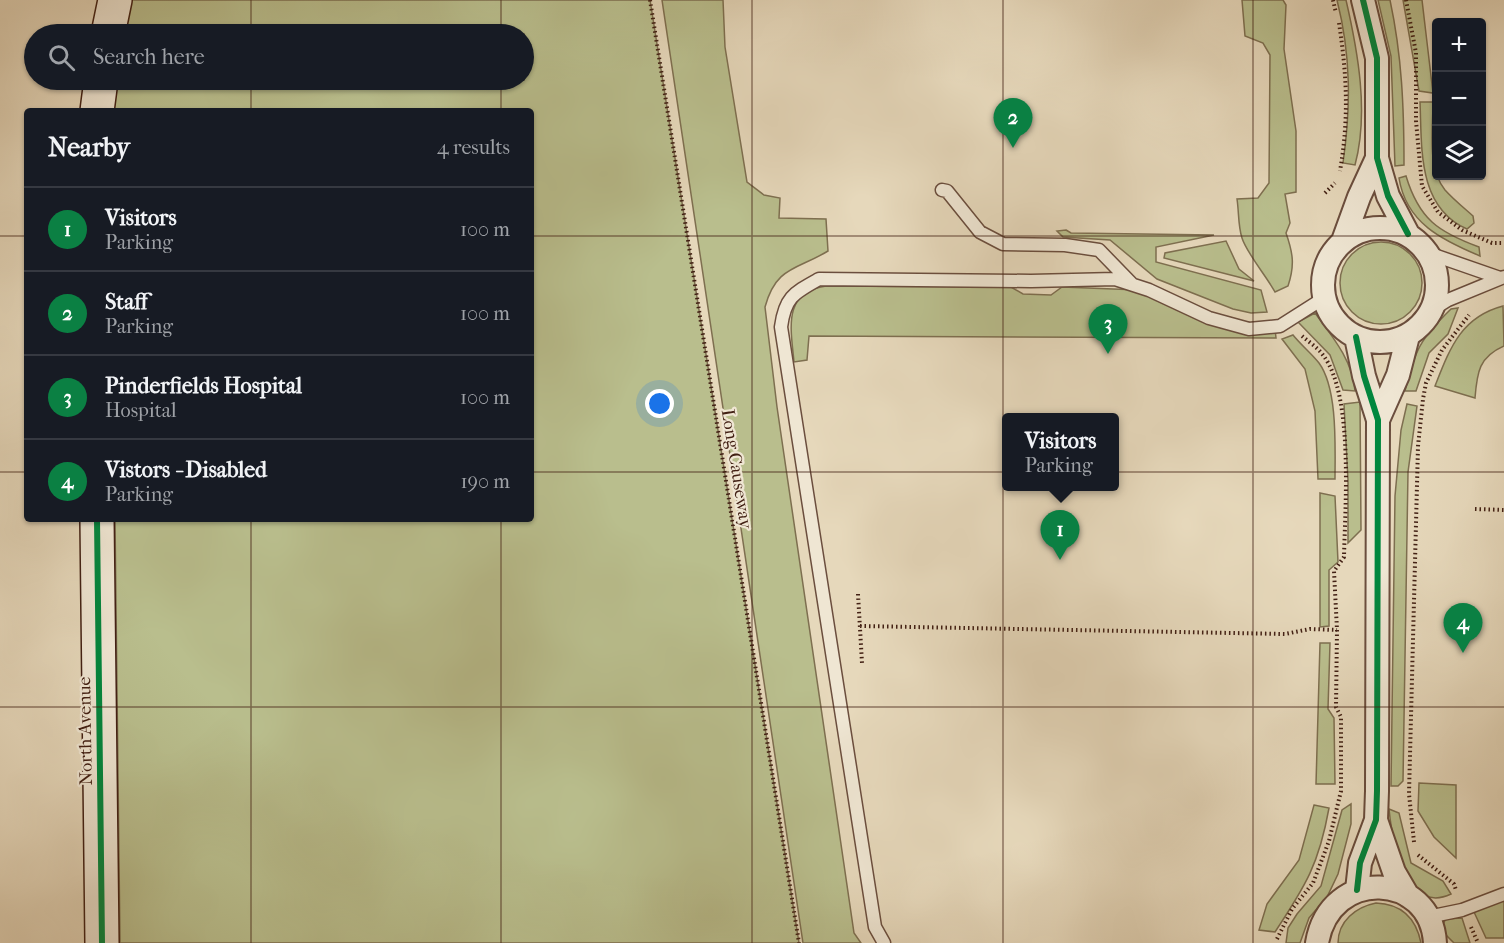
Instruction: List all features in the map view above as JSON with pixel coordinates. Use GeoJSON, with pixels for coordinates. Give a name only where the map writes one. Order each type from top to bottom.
{"type":"FeatureCollection","features":[{"type":"Feature","properties":{"kind":"street"},"geometry":{"type":"LineString","coordinates":[[110,24],[115,0]]}},
{"type":"Feature","properties":{"kind":"street"},"geometry":{"type":"LineString","coordinates":[[1363,0],[1377,58],[1377,158],[1388,196],[1408,234],[1428,253],[1438,281],[1432,310],[1422,325],[1408,336],[1382,342],[1356,337],[1335,321],[1324,298],[1323,283],[1325,268],[1343,241],[1377,158]]}},
{"type":"Feature","properties":{"kind":"street"},"geometry":{"type":"LineString","coordinates":[[97,108],[100,90]]}},
{"type":"Feature","properties":{"kind":"street"},"geometry":{"type":"LineString","coordinates":[[1343,241],[1358,232],[1375,227],[1408,234]]}},
{"type":"Feature","properties":{"kind":"street"},"geometry":{"type":"LineString","coordinates":[[1378,420],[1398,375],[1408,336]]}},
{"type":"Feature","properties":{"kind":"street"},"geometry":{"type":"LineString","coordinates":[[1356,337],[1364,376],[1378,420],[1376,820],[1394,872],[1408,896],[1428,917],[1435,943]]}},
{"type":"Feature","properties":{"kind":"street","name":"North Avenue"},"geometry":{"type":"LineString","coordinates":[[97,522],[102,943]]}},
{"type":"Feature","properties":{"kind":"street"},"geometry":{"type":"LineString","coordinates":[[1357,890],[1360,863],[1376,820]]}},
{"type":"Feature","properties":{"kind":"street"},"geometry":{"type":"LineString","coordinates":[[1317,943],[1320,928],[1328,911],[1341,899],[1357,890],[1374,887],[1392,889],[1408,896]]}},
{"type":"Feature","properties":{"kind":"lane"},"geometry":{"type":"LineString","coordinates":[[942,190],[947,191],[980,232],[1003,244],[1065,245],[1099,250],[1132,285]]}},
{"type":"Feature","properties":{"kind":"lane"},"geometry":{"type":"LineString","coordinates":[[1428,253],[1502,278]]}},
{"type":"Feature","properties":{"kind":"lane"},"geometry":{"type":"LineString","coordinates":[[1432,310],[1448,300],[1502,278]]}},
{"type":"Feature","properties":{"kind":"lane"},"geometry":{"type":"LineString","coordinates":[[884,943],[875,927],[781,327],[783,310],[793,293],[819,279],[1031,281],[1115,279],[1209,318],[1249,329],[1280,326],[1324,298]]}},
{"type":"Feature","properties":{"kind":"lane"},"geometry":{"type":"LineString","coordinates":[[1428,917],[1462,910],[1504,894]]}},
{"type":"Feature","properties":{"kind":"path"},"geometry":{"type":"LineString","coordinates":[[1325,194],[1336,181],[1340,170],[1346,112],[1347,77],[1333,0]]}},
{"type":"Feature","properties":{"kind":"path"},"geometry":{"type":"LineString","coordinates":[[1406,0],[1416,53],[1416,121],[1422,186],[1438,212],[1462,230],[1492,243],[1504,243]]}},
{"type":"Feature","properties":{"kind":"path"},"geometry":{"type":"LineString","coordinates":[[1457,892],[1454,884],[1420,859],[1412,831],[1409,794],[1418,446],[1426,383],[1442,350],[1470,315],[1478,310]]}},
{"type":"Feature","properties":{"kind":"path"},"geometry":{"type":"LineString","coordinates":[[1277,939],[1292,909],[1313,882],[1329,841],[1341,791],[1341,717],[1336,707],[1337,630],[1334,571],[1344,557],[1345,489],[1340,397],[1323,354],[1298,332]]}},
{"type":"Feature","properties":{"kind":"path"},"geometry":{"type":"LineString","coordinates":[[1475,509],[1504,510]]}},
{"type":"Feature","properties":{"kind":"path"},"geometry":{"type":"LineString","coordinates":[[858,594],[862,663]]}},
{"type":"Feature","properties":{"kind":"path"},"geometry":{"type":"LineString","coordinates":[[860,626],[1285,634],[1310,629],[1337,630]]}},
{"type":"Feature","properties":{"kind":"green space"},"geometry":{"type":"Polygon","coordinates":[[[124,0],[650,0],[799,943],[120,943],[115,522],[534,522],[534,108],[111,108],[113,90],[534,90],[534,24],[122,24],[124,0]]]}},
{"type":"Feature","properties":{"kind":"green space"},"geometry":{"type":"Polygon","coordinates":[[[662,0],[723,0],[725,47],[747,182],[764,195],[780,198],[779,218],[826,219],[828,251],[782,276],[775,284],[765,307],[777,407],[854,933],[861,943],[803,943],[662,0]]]}},
{"type":"Feature","properties":{"kind":"green space"},"geometry":{"type":"Polygon","coordinates":[[[1242,0],[1283,0],[1286,5],[1284,49],[1296,131],[1296,192],[1285,194],[1290,223],[1286,233],[1292,259],[1292,272],[1288,286],[1275,292],[1244,244],[1239,224],[1237,199],[1258,198],[1269,183],[1270,55],[1263,43],[1245,36],[1242,0]]]}},
{"type":"Feature","properties":{"kind":"green space"},"geometry":{"type":"Polygon","coordinates":[[[1337,0],[1346,0],[1358,61],[1361,125],[1355,165],[1343,163],[1348,81],[1345,41],[1337,0]]]}},
{"type":"Feature","properties":{"kind":"green space"},"geometry":{"type":"Polygon","coordinates":[[[1378,0],[1390,0],[1394,21],[1402,82],[1404,165],[1395,166],[1391,56],[1378,0]]]}},
{"type":"Feature","properties":{"kind":"green space"},"geometry":{"type":"Polygon","coordinates":[[[1403,0],[1422,0],[1432,93],[1419,91],[1403,0]]]}},
{"type":"Feature","properties":{"kind":"green space"},"geometry":{"type":"Polygon","coordinates":[[[1420,102],[1432,102],[1432,180],[1439,180],[1445,190],[1473,216],[1474,223],[1467,229],[1451,219],[1439,206],[1431,191],[1421,138],[1420,102]]]}},
{"type":"Feature","properties":{"kind":"green space"},"geometry":{"type":"Polygon","coordinates":[[[1406,176],[1417,203],[1432,222],[1452,236],[1479,247],[1480,256],[1440,236],[1418,218],[1409,207],[1403,194],[1399,178],[1406,176]]]}},
{"type":"Feature","properties":{"kind":"green space"},"geometry":{"type":"Polygon","coordinates":[[[1066,230],[1071,233],[1214,235],[1156,247],[1156,262],[1261,290],[1267,312],[1251,313],[1233,309],[1157,279],[1110,240],[1063,237],[1057,231],[1066,230]]]}},
{"type":"Feature","properties":{"kind":"green space"},"geometry":{"type":"Polygon","coordinates":[[[1226,241],[1239,269],[1254,281],[1164,258],[1165,253],[1226,241]]]}},
{"type":"Feature","properties":{"kind":"green space"},"geometry":{"type":"Polygon","coordinates":[[[1373,242],[1389,242],[1404,249],[1415,260],[1422,275],[1419,299],[1410,312],[1389,324],[1373,324],[1358,317],[1347,306],[1340,291],[1340,275],[1347,260],[1358,249],[1373,242]]]}},
{"type":"Feature","properties":{"kind":"green space"},"geometry":{"type":"Polygon","coordinates":[[[826,286],[1011,287],[1023,294],[1051,295],[1062,287],[1139,290],[1201,318],[1275,329],[1276,338],[809,336],[807,360],[794,362],[791,325],[796,304],[802,296],[812,290],[826,286]]]}},
{"type":"Feature","properties":{"kind":"green space"},"geometry":{"type":"Polygon","coordinates":[[[1503,306],[1504,346],[1484,360],[1478,373],[1475,398],[1435,386],[1452,347],[1467,326],[1489,311],[1503,306]]]}},
{"type":"Feature","properties":{"kind":"green space"},"geometry":{"type":"Polygon","coordinates":[[[1458,308],[1448,334],[1429,353],[1416,391],[1405,391],[1412,365],[1425,337],[1451,309],[1458,308]]]}},
{"type":"Feature","properties":{"kind":"green space"},"geometry":{"type":"Polygon","coordinates":[[[1315,313],[1346,359],[1355,391],[1343,390],[1330,355],[1298,322],[1315,313]]]}},
{"type":"Feature","properties":{"kind":"green space"},"geometry":{"type":"Polygon","coordinates":[[[1293,335],[1319,363],[1330,388],[1335,436],[1335,479],[1318,479],[1315,411],[1305,369],[1282,339],[1293,335]]]}},
{"type":"Feature","properties":{"kind":"green space"},"geometry":{"type":"Polygon","coordinates":[[[1360,402],[1361,530],[1348,543],[1348,480],[1344,404],[1360,402]]]}},
{"type":"Feature","properties":{"kind":"green space"},"geometry":{"type":"Polygon","coordinates":[[[1407,404],[1417,406],[1408,472],[1403,781],[1398,786],[1391,786],[1395,496],[1401,430],[1407,404]]]}},
{"type":"Feature","properties":{"kind":"green space"},"geometry":{"type":"Polygon","coordinates":[[[1320,493],[1335,496],[1338,562],[1329,570],[1329,626],[1320,627],[1320,493]]]}},
{"type":"Feature","properties":{"kind":"green space"},"geometry":{"type":"Polygon","coordinates":[[[1320,643],[1330,643],[1328,709],[1334,718],[1335,784],[1316,784],[1320,643]]]}},
{"type":"Feature","properties":{"kind":"green space"},"geometry":{"type":"Polygon","coordinates":[[[1419,783],[1456,785],[1456,858],[1434,837],[1418,811],[1419,783]]]}},
{"type":"Feature","properties":{"kind":"green space"},"geometry":{"type":"Polygon","coordinates":[[[1351,804],[1351,824],[1338,874],[1327,897],[1309,918],[1300,943],[1286,943],[1288,928],[1321,886],[1342,810],[1351,804]]]}},
{"type":"Feature","properties":{"kind":"green space"},"geometry":{"type":"Polygon","coordinates":[[[1314,805],[1329,808],[1321,844],[1310,873],[1275,932],[1259,930],[1267,904],[1299,860],[1314,805]]]}},
{"type":"Feature","properties":{"kind":"green space"},"geometry":{"type":"Polygon","coordinates":[[[1389,809],[1399,813],[1411,863],[1443,881],[1451,894],[1435,898],[1422,894],[1412,885],[1398,855],[1389,809]]]}},
{"type":"Feature","properties":{"kind":"green space"},"geometry":{"type":"Polygon","coordinates":[[[1504,899],[1504,938],[1486,938],[1474,912],[1504,899]]]}},
{"type":"Feature","properties":{"kind":"green space"},"geometry":{"type":"Polygon","coordinates":[[[1376,903],[1393,906],[1406,914],[1416,926],[1421,943],[1338,943],[1341,928],[1350,916],[1376,903]]]}},
{"type":"Feature","properties":{"kind":"green space"},"geometry":{"type":"Polygon","coordinates":[[[1462,918],[1470,943],[1454,943],[1444,933],[1442,925],[1446,919],[1462,918]]]}},
{"type":"Feature","properties":{"kind":"cycle path"},"geometry":{"type":"LineString","coordinates":[[1363,0],[1377,58],[1377,158],[1388,196],[1408,234]]}},
{"type":"Feature","properties":{"kind":"cycle path"},"geometry":{"type":"LineString","coordinates":[[1356,337],[1364,376],[1378,420],[1376,820],[1360,863],[1357,890]]}},
{"type":"Feature","properties":{"kind":"cycle path"},"geometry":{"type":"LineString","coordinates":[[97,522],[102,943]]}},
{"type":"Feature","properties":{"kind":"place","name":"Staff"},"geometry":{"type":"Point","coordinates":[1013,148]}},
{"type":"Feature","properties":{"kind":"place","name":"Pinderfields Hospital"},"geometry":{"type":"Point","coordinates":[1108,354]}},
{"type":"Feature","properties":{"kind":"place","name":"Visitors"},"geometry":{"type":"Point","coordinates":[1060,560]}},
{"type":"Feature","properties":{"kind":"place","name":"Vistors - Disabled"},"geometry":{"type":"Point","coordinates":[1463,653]}}]}
